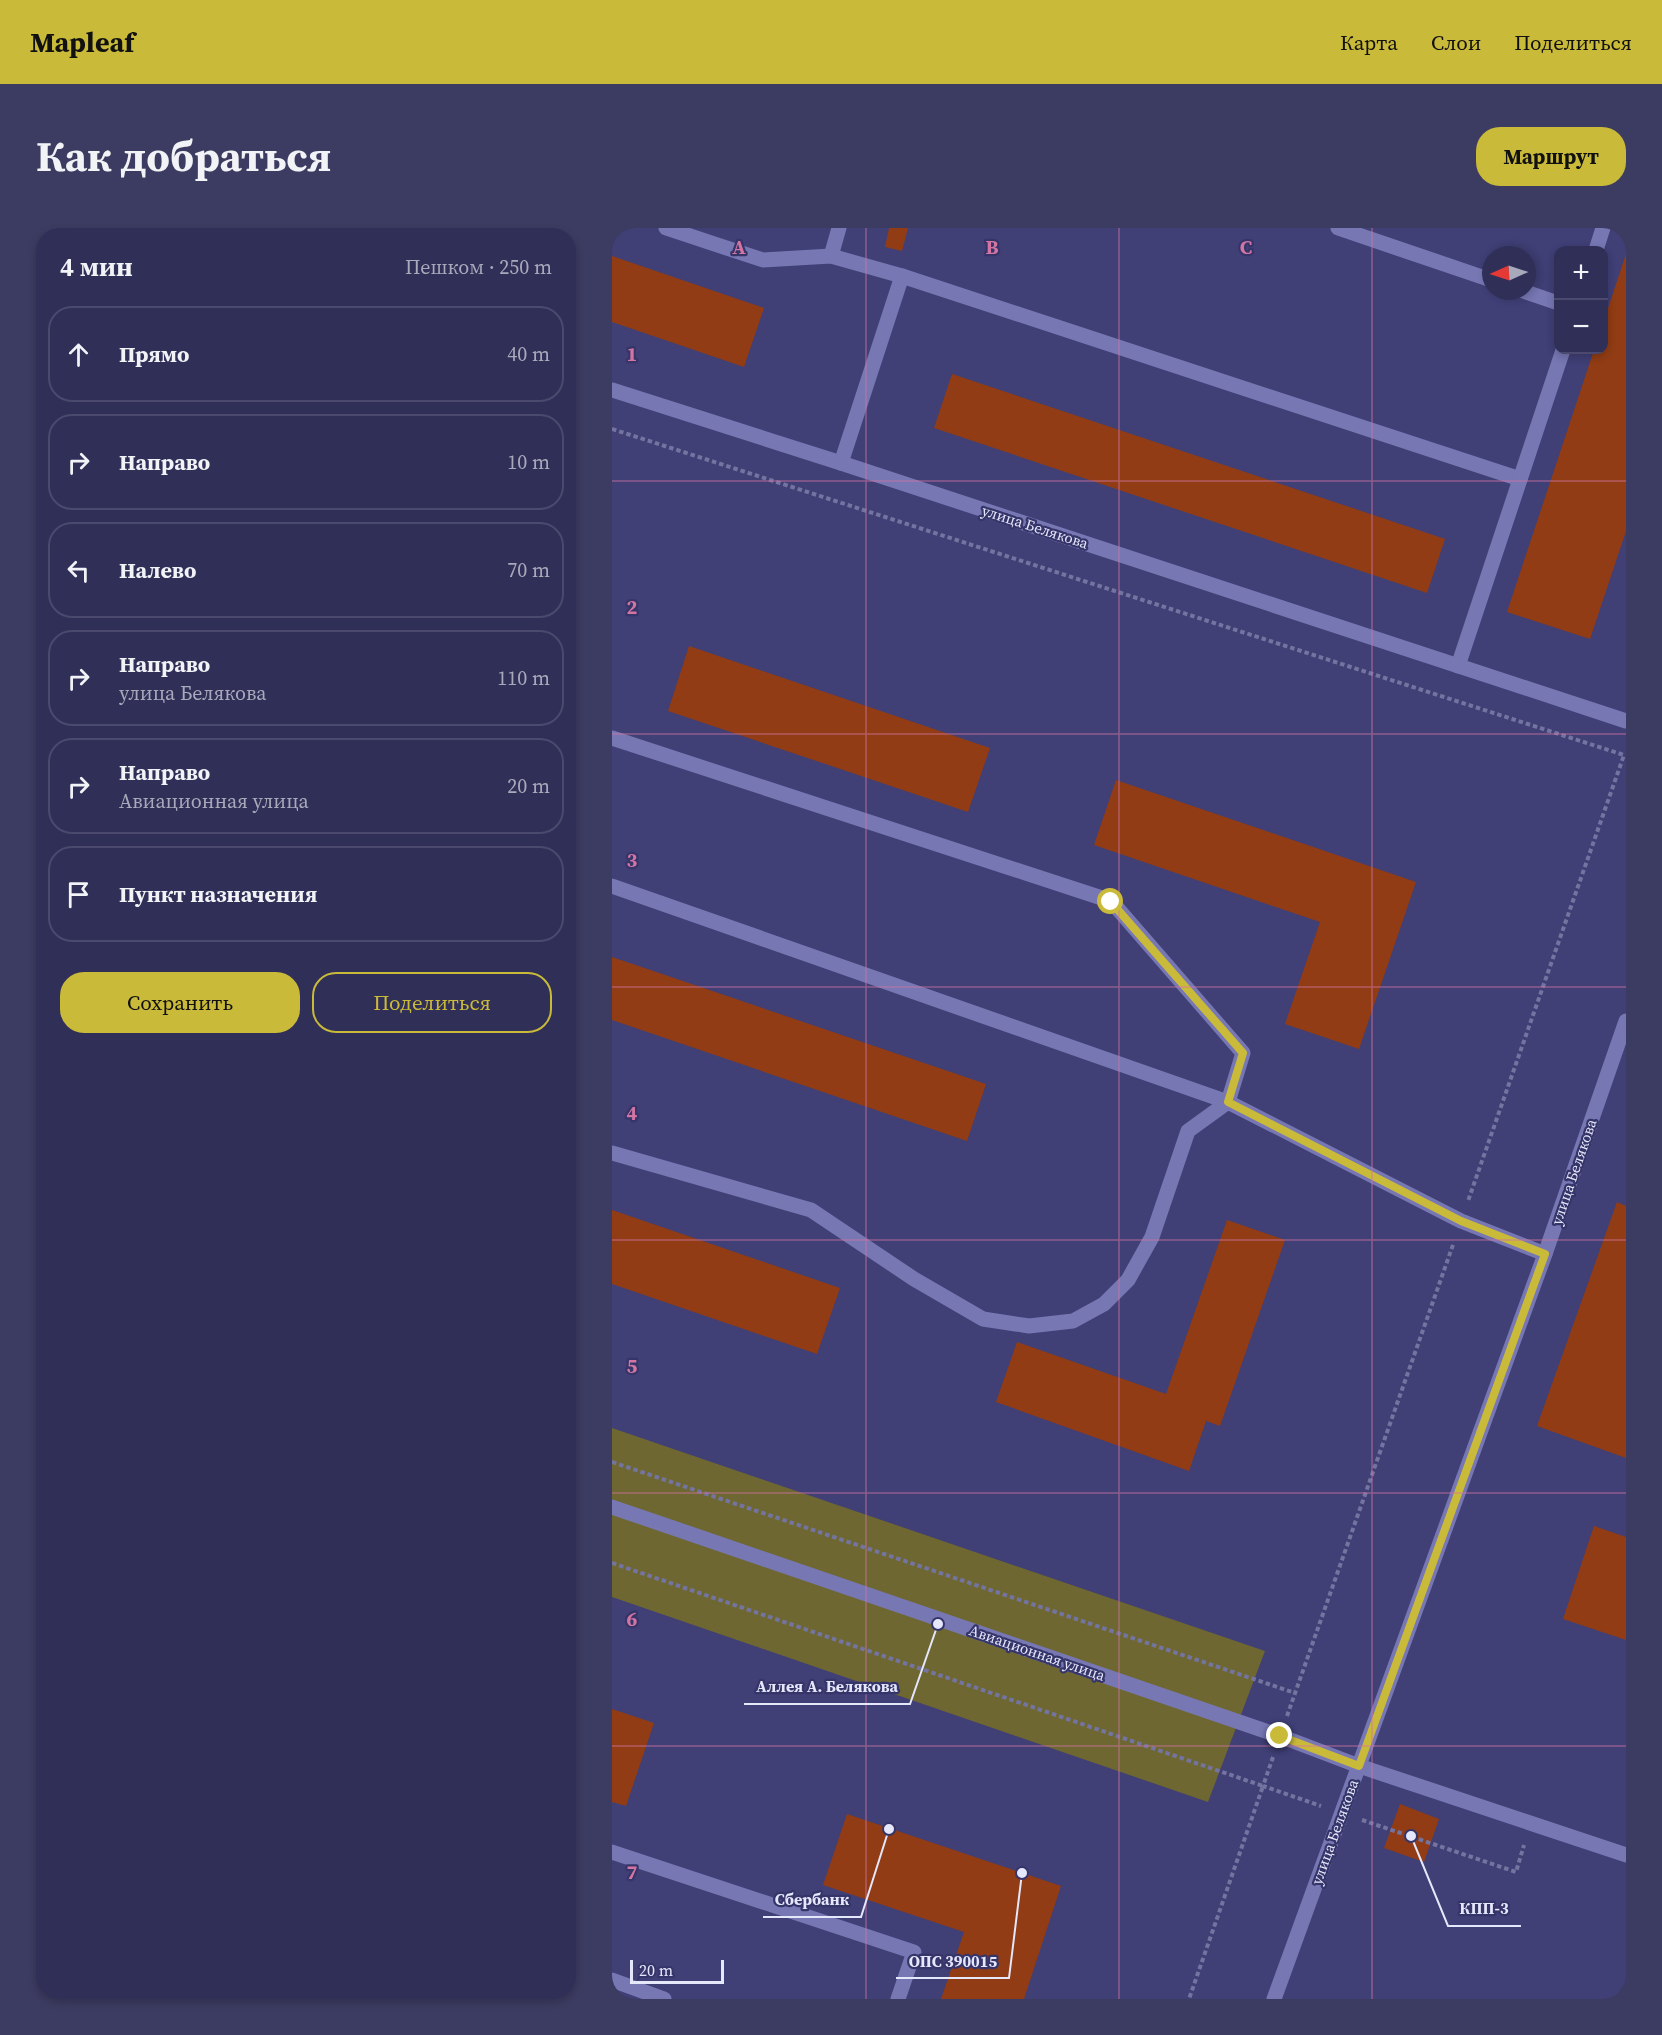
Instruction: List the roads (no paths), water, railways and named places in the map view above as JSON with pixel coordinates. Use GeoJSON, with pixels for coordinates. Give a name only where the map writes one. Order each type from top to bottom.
{"type":"FeatureCollection","features":[{"type":"Feature","properties":{"kind":"street"},"geometry":{"type":"LineString","coordinates":[[666,228],[763,260],[831,256],[902,276],[1520,479]]}},
{"type":"Feature","properties":{"kind":"street"},"geometry":{"type":"LineString","coordinates":[[831,256],[839,228]]}},
{"type":"Feature","properties":{"kind":"street"},"geometry":{"type":"LineString","coordinates":[[1338,228],[1482,277]]}},
{"type":"Feature","properties":{"kind":"street"},"geometry":{"type":"LineString","coordinates":[[1597,246],[1603,228]]}},
{"type":"Feature","properties":{"kind":"street"},"geometry":{"type":"LineString","coordinates":[[842,463],[902,276]]}},
{"type":"Feature","properties":{"kind":"street"},"geometry":{"type":"LineString","coordinates":[[1536,295],[1554,302]]}},
{"type":"Feature","properties":{"kind":"street"},"geometry":{"type":"LineString","coordinates":[[1458,666],[1562,354]]}},
{"type":"Feature","properties":{"kind":"street","name":"улица Белякова"},"geometry":{"type":"LineString","coordinates":[[612,390],[842,463],[1626,722]]}},
{"type":"Feature","properties":{"kind":"street"},"geometry":{"type":"LineString","coordinates":[[612,738],[1111,902],[1243,1053],[1228,1102],[1188,1131],[1152,1237],[1128,1280],[1104,1304],[1073,1321],[1029,1326],[983,1319],[914,1279],[811,1210],[612,1153]]}},
{"type":"Feature","properties":{"kind":"street"},"geometry":{"type":"LineString","coordinates":[[612,886],[1228,1102],[1461,1221],[1545,1254]]}},
{"type":"Feature","properties":{"kind":"street","name":"улица Белякова"},"geometry":{"type":"LineString","coordinates":[[1274,1999],[1545,1254],[1626,1021]]}},
{"type":"Feature","properties":{"kind":"street","name":"Авиационная улица"},"geometry":{"type":"LineString","coordinates":[[612,1507],[1280,1736],[1359,1766],[1626,1855]]}},
{"type":"Feature","properties":{"kind":"street"},"geometry":{"type":"LineString","coordinates":[[612,1852],[914,1952],[898,1999]]}},
{"type":"Feature","properties":{"kind":"street"},"geometry":{"type":"LineString","coordinates":[[612,1980],[664,1999]]}},
{"type":"Feature","properties":{"kind":"place","name":"Аллея А. Белякова"},"geometry":{"type":"Point","coordinates":[938,1624]}},
{"type":"Feature","properties":{"kind":"place","name":"Сбербанк"},"geometry":{"type":"Point","coordinates":[889,1829]}},
{"type":"Feature","properties":{"kind":"place","name":"КПП-3"},"geometry":{"type":"Point","coordinates":[1411,1836]}},
{"type":"Feature","properties":{"kind":"place","name":"ОПС 390015"},"geometry":{"type":"Point","coordinates":[1022,1873]}}]}
